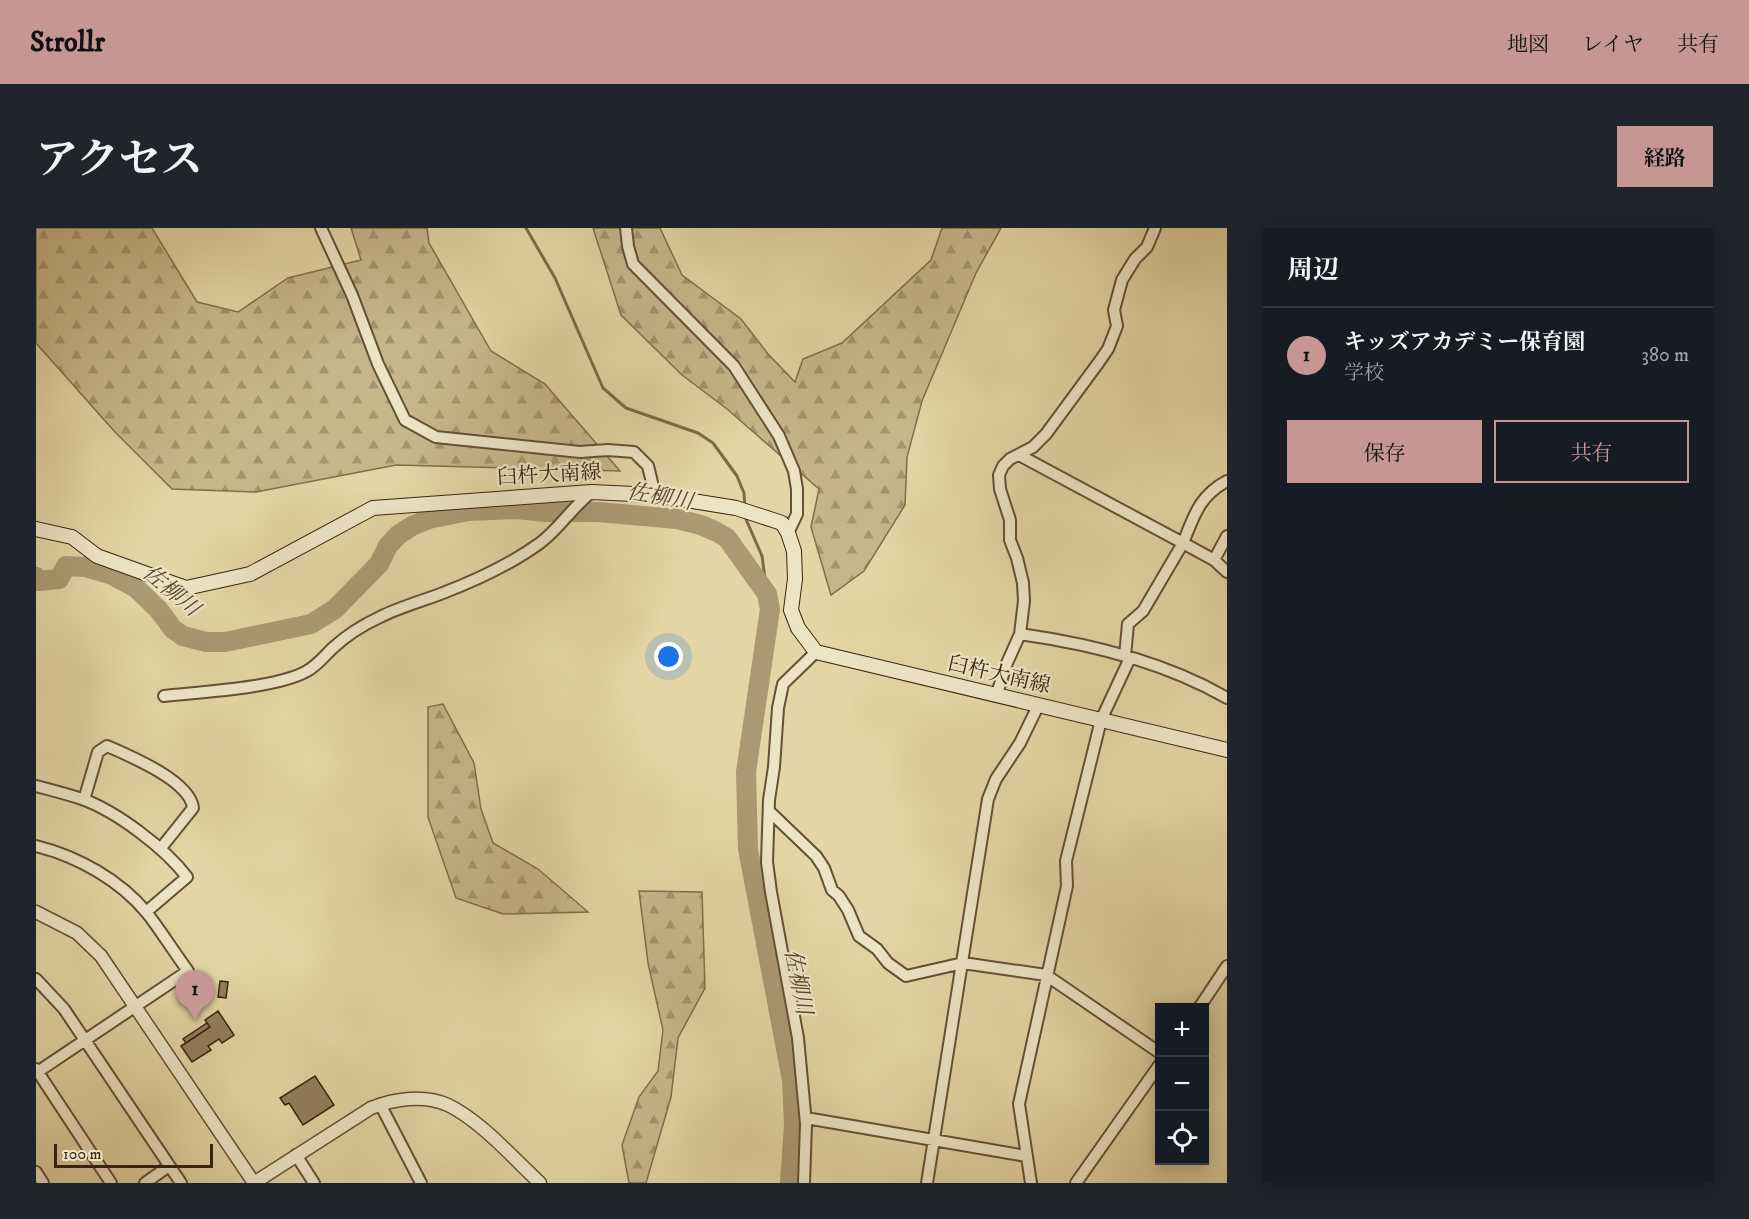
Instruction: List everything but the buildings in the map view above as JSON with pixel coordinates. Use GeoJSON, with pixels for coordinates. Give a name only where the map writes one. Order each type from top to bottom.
{"type":"FeatureCollection","features":[{"type":"Feature","properties":{"kind":"main road","name":"臼杵大南線"},"geometry":{"type":"LineString","coordinates":[[36,529],[72,537],[97,556],[186,588],[250,574],[374,508],[592,492],[655,495],[736,508],[782,523],[788,533]]}},
{"type":"Feature","properties":{"kind":"main road"},"geometry":{"type":"LineString","coordinates":[[788,533],[795,551],[795,579],[791,610],[798,628],[816,652]]}},
{"type":"Feature","properties":{"kind":"main road","name":"臼杵大南線"},"geometry":{"type":"LineString","coordinates":[[816,652],[1227,750]]}},
{"type":"Feature","properties":{"kind":"street"},"geometry":{"type":"LineString","coordinates":[[321,228],[352,295],[378,364],[405,420],[436,437],[580,452],[608,450],[634,452],[648,466],[655,495]]}},
{"type":"Feature","properties":{"kind":"street"},"geometry":{"type":"LineString","coordinates":[[626,228],[633,264],[734,366],[779,436],[794,471],[797,489],[797,514],[788,533]]}},
{"type":"Feature","properties":{"kind":"street"},"geometry":{"type":"LineString","coordinates":[[996,696],[1020,634],[1024,601],[1023,584],[1010,540],[1010,520],[1000,489],[999,475],[1003,466],[1010,459],[1034,447],[1046,434],[1108,349],[1117,326],[1114,310],[1122,280],[1135,259],[1147,247],[1155,228]]}},
{"type":"Feature","properties":{"kind":"street"},"geometry":{"type":"LineString","coordinates":[[1019,455],[1214,560],[1227,572]]}},
{"type":"Feature","properties":{"kind":"street"},"geometry":{"type":"LineString","coordinates":[[1031,1183],[1019,1104],[1067,886],[1066,861],[1101,720],[1127,657],[1128,624],[1143,611],[1183,543],[1198,506],[1218,487],[1227,482]]}},
{"type":"Feature","properties":{"kind":"street"},"geometry":{"type":"LineString","coordinates":[[164,696],[284,680],[306,672],[347,636],[366,623],[390,611],[446,592],[514,560],[553,532],[592,492]]}},
{"type":"Feature","properties":{"kind":"street"},"geometry":{"type":"LineString","coordinates":[[1214,560],[1227,536]]}},
{"type":"Feature","properties":{"kind":"street"},"geometry":{"type":"LineString","coordinates":[[1020,634],[1056,639],[1167,669],[1227,698]]}},
{"type":"Feature","properties":{"kind":"street"},"geometry":{"type":"LineString","coordinates":[[804,1183],[806,1118],[798,1038],[767,862],[778,708],[783,684],[816,652]]}},
{"type":"Feature","properties":{"kind":"street"},"geometry":{"type":"LineString","coordinates":[[927,1183],[988,799],[996,779],[1020,742],[1038,706]]}},
{"type":"Feature","properties":{"kind":"street"},"geometry":{"type":"LineString","coordinates":[[84,800],[98,752],[107,746],[160,773],[183,790],[192,801],[193,808],[161,848]]}},
{"type":"Feature","properties":{"kind":"street"},"geometry":{"type":"LineString","coordinates":[[36,786],[84,800],[111,814],[161,848],[187,877],[146,912]]}},
{"type":"Feature","properties":{"kind":"street"},"geometry":{"type":"LineString","coordinates":[[769,811],[816,856],[824,868],[832,890],[848,910],[859,936],[877,949],[900,973],[906,975],[963,963],[1046,975],[1155,1050]]}},
{"type":"Feature","properties":{"kind":"street"},"geometry":{"type":"LineString","coordinates":[[36,846],[72,858],[96,870],[112,882],[146,912],[188,971],[37,1071],[111,1183]]}},
{"type":"Feature","properties":{"kind":"street"},"geometry":{"type":"LineString","coordinates":[[36,912],[77,933],[101,956],[254,1183],[362,1114],[381,1104],[409,1099],[429,1100],[447,1105],[482,1130],[540,1183]]}},
{"type":"Feature","properties":{"kind":"street"},"geometry":{"type":"LineString","coordinates":[[1202,1003],[1227,966]]}},
{"type":"Feature","properties":{"kind":"street"},"geometry":{"type":"LineString","coordinates":[[36,979],[64,1009],[181,1183]]}},
{"type":"Feature","properties":{"kind":"street"},"geometry":{"type":"LineString","coordinates":[[1076,1183],[1155,1071]]}},
{"type":"Feature","properties":{"kind":"street"},"geometry":{"type":"LineString","coordinates":[[381,1104],[421,1183]]}},
{"type":"Feature","properties":{"kind":"street"},"geometry":{"type":"LineString","coordinates":[[806,1118],[1026,1156]]}},
{"type":"Feature","properties":{"kind":"street"},"geometry":{"type":"LineString","coordinates":[[296,1155],[314,1183]]}},
{"type":"Feature","properties":{"kind":"street"},"geometry":{"type":"LineString","coordinates":[[145,1183],[170,1166]]}},
{"type":"Feature","properties":{"kind":"street"},"geometry":{"type":"LineString","coordinates":[[36,1172],[44,1183]]}},
{"type":"Feature","properties":{"kind":"green space"},"geometry":{"type":"Polygon","coordinates":[[[36,228],[152,228],[197,302],[238,312],[288,278],[361,260],[351,228],[427,228],[429,243],[491,351],[545,384],[620,471],[396,465],[256,492],[172,489],[114,431],[36,343],[36,228]]]}},
{"type":"Feature","properties":{"kind":"green space"},"geometry":{"type":"Polygon","coordinates":[[[593,228],[660,228],[682,275],[741,319],[768,354],[795,382],[803,359],[842,343],[931,260],[942,228],[1001,228],[976,273],[922,401],[907,457],[905,505],[864,571],[831,595],[811,527],[819,489],[727,409],[682,375],[621,315],[593,228]]]}},
{"type":"Feature","properties":{"kind":"green space"},"geometry":{"type":"Polygon","coordinates":[[[443,704],[474,763],[481,809],[493,843],[538,869],[588,912],[503,914],[456,898],[428,817],[428,707],[443,704]]]}},
{"type":"Feature","properties":{"kind":"green space"},"geometry":{"type":"Polygon","coordinates":[[[639,891],[702,892],[705,988],[678,1038],[671,1097],[646,1183],[629,1183],[622,1145],[639,1097],[658,1071],[663,1030],[648,963],[639,891]]]}},
{"type":"Feature","properties":{"kind":"waterway"},"geometry":{"type":"LineString","coordinates":[[526,228],[555,278],[603,388],[626,408],[698,433],[713,443],[737,476],[744,493],[745,507]]}},
{"type":"Feature","properties":{"kind":"waterway","name":"佐柳川"},"geometry":{"type":"LineString","coordinates":[[36,577],[39,581],[59,579],[66,566],[85,567],[112,575],[136,588],[158,609],[173,629],[183,636],[206,642],[225,642],[311,624],[335,609],[379,564],[388,546],[398,535],[429,519],[468,511],[516,509],[546,512],[598,512],[677,519],[701,525],[727,538],[767,594],[770,609],[746,772],[748,849],[792,1080],[794,1125],[790,1183]]}},
{"type":"Feature","properties":{"kind":"waterway"},"geometry":{"type":"LineString","coordinates":[[745,517],[762,556],[767,594]]}},
{"type":"Feature","properties":{"kind":"place","name":"キッズアカデミー保育園"},"geometry":{"type":"Point","coordinates":[195,1020]}}]}
